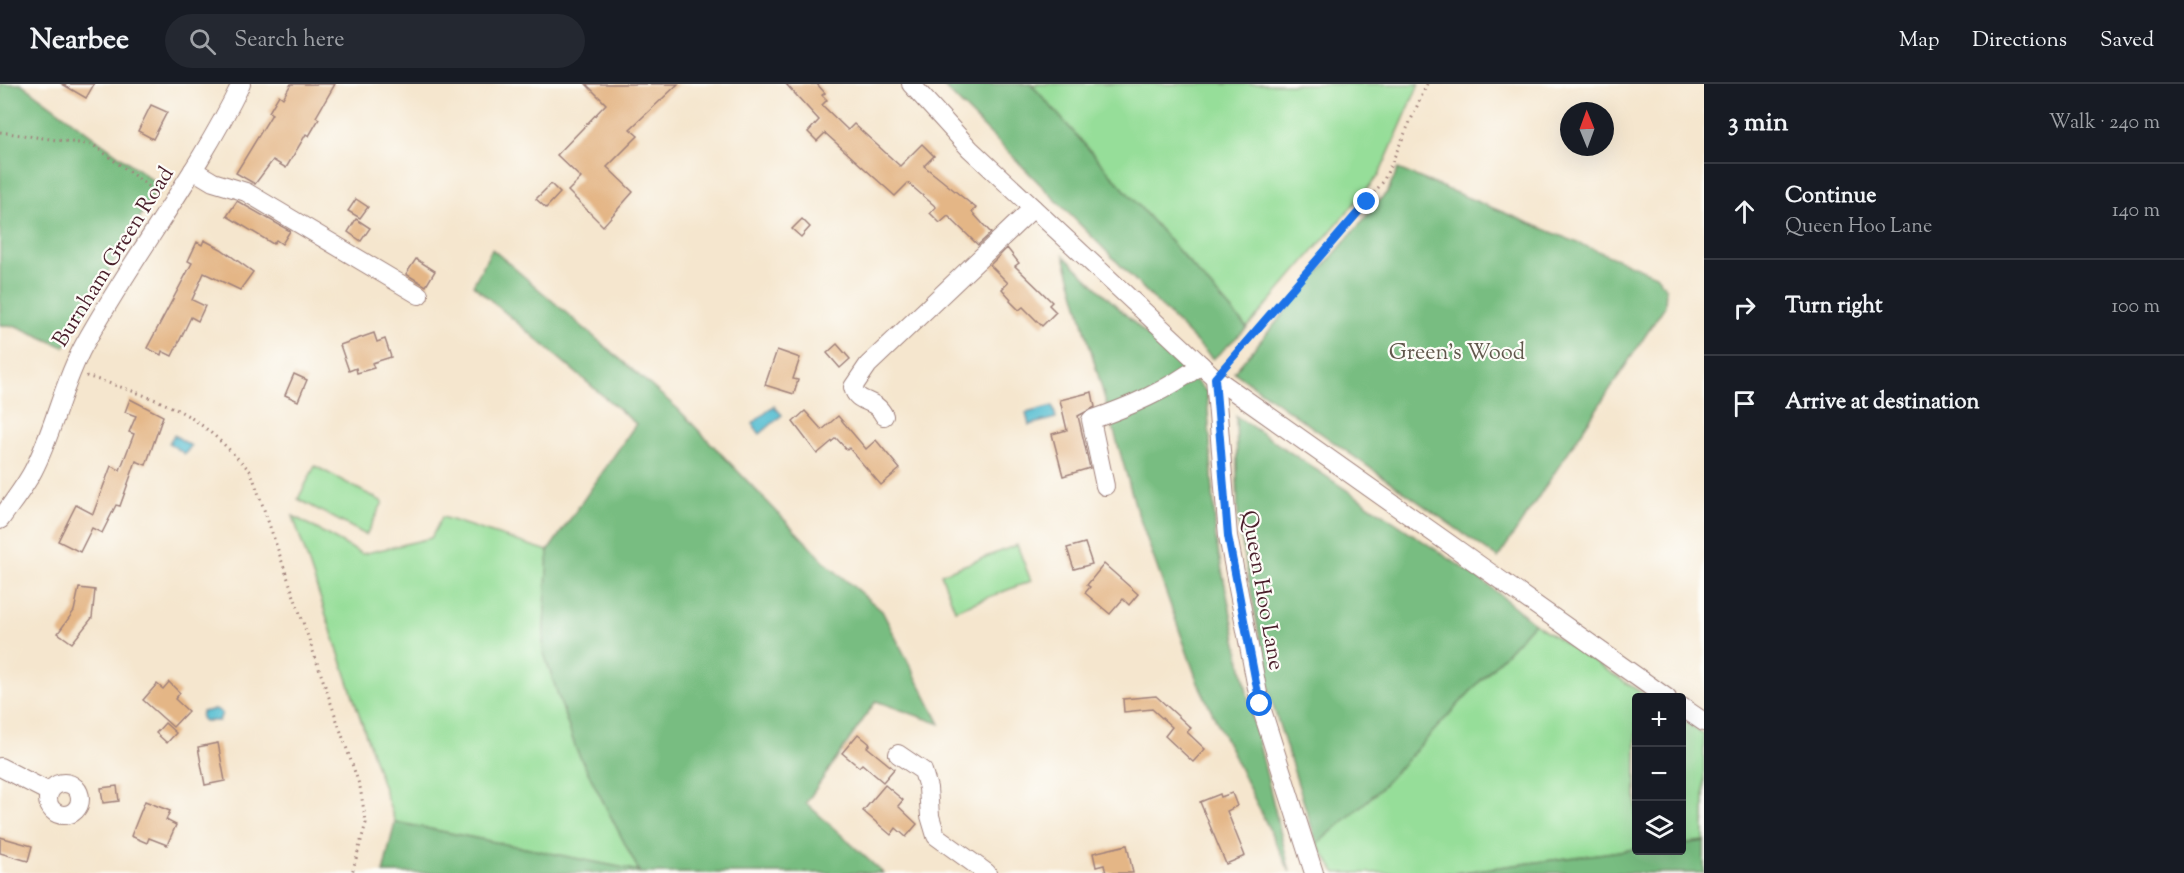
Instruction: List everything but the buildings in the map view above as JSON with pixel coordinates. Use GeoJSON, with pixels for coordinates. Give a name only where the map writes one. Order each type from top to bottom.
{"type":"FeatureCollection","features":[{"type":"Feature","properties":{"kind":"street","name":"Burnham Green Road"},"geometry":{"type":"LineString","coordinates":[[0,520],[33,470],[70,371],[122,278],[170,202],[194,170],[241,84]]}},
{"type":"Feature","properties":{"kind":"street"},"geometry":{"type":"LineString","coordinates":[[911,84],[970,148],[1215,378],[1660,693]]}},
{"type":"Feature","properties":{"kind":"street"},"geometry":{"type":"LineString","coordinates":[[194,170],[213,182],[246,192],[419,295]]}},
{"type":"Feature","properties":{"kind":"street"},"geometry":{"type":"LineString","coordinates":[[884,416],[873,402],[859,399],[855,395],[853,387],[868,365],[1034,208]]}},
{"type":"Feature","properties":{"kind":"street"},"geometry":{"type":"LineString","coordinates":[[1105,486],[1090,420],[1133,405],[1172,386],[1201,365]]}},
{"type":"Feature","properties":{"kind":"street","name":"Queen Hoo Lane"},"geometry":{"type":"LineString","coordinates":[[1215,378],[1228,536],[1260,704],[1314,873]]}},
{"type":"Feature","properties":{"kind":"street"},"geometry":{"type":"LineString","coordinates":[[1686,710],[1704,722]]}},
{"type":"Feature","properties":{"kind":"street"},"geometry":{"type":"LineString","coordinates":[[898,754],[923,771],[928,788],[930,816],[936,836],[987,873]]}},
{"type":"Feature","properties":{"kind":"street"},"geometry":{"type":"LineString","coordinates":[[0,767],[50,792]]}},
{"type":"Feature","properties":{"kind":"path"},"geometry":{"type":"LineString","coordinates":[[1215,378],[1383,182],[1427,84]]}},
{"type":"Feature","properties":{"kind":"path"},"geometry":{"type":"LineString","coordinates":[[0,132],[93,145],[170,202]]}},
{"type":"Feature","properties":{"kind":"path"},"geometry":{"type":"LineString","coordinates":[[70,371],[118,386],[185,414],[232,452],[250,472],[360,787],[366,823],[352,873]]}},
{"type":"Feature","properties":{"kind":"green space"},"geometry":{"type":"Polygon","coordinates":[[[0,84],[22,84],[159,185],[64,347],[16,326],[0,325],[0,84]]]}},
{"type":"Feature","properties":{"kind":"green space"},"geometry":{"type":"Polygon","coordinates":[[[941,84],[1031,84],[1247,328],[1213,359],[941,84]]]}},
{"type":"Feature","properties":{"kind":"green space"},"geometry":{"type":"Polygon","coordinates":[[[1031,84],[1419,84],[1379,175],[1247,328],[1031,84]]]}},
{"type":"Feature","properties":{"kind":"green space","name":"Green's Wood"},"geometry":{"type":"Polygon","coordinates":[[[1398,169],[1656,275],[1666,288],[1665,306],[1498,558],[1234,372],[1388,191],[1398,169]]]}},
{"type":"Feature","properties":{"kind":"green space"},"geometry":{"type":"Polygon","coordinates":[[[492,249],[678,409],[829,566],[882,611],[940,724],[876,701],[806,803],[883,873],[383,873],[395,822],[639,871],[576,749],[543,650],[548,551],[636,424],[473,285],[492,249]]]}},
{"type":"Feature","properties":{"kind":"green space"},"geometry":{"type":"Polygon","coordinates":[[[1064,256],[1207,392],[1216,541],[1250,707],[1290,872],[1198,683],[1136,508],[1064,256]]]}},
{"type":"Feature","properties":{"kind":"green space"},"geometry":{"type":"Polygon","coordinates":[[[1236,416],[1487,584],[1534,623],[1376,793],[1317,844],[1271,699],[1238,521],[1236,416]]]}},
{"type":"Feature","properties":{"kind":"green space"},"geometry":{"type":"Polygon","coordinates":[[[315,466],[383,502],[366,535],[298,499],[315,466]]]}},
{"type":"Feature","properties":{"kind":"green space"},"geometry":{"type":"Polygon","coordinates":[[[293,516],[362,554],[431,538],[442,517],[548,551],[543,650],[576,749],[639,871],[395,822],[293,516]]]}},
{"type":"Feature","properties":{"kind":"green space"},"geometry":{"type":"Polygon","coordinates":[[[1017,545],[1031,581],[955,610],[941,574],[1017,545]]]}},
{"type":"Feature","properties":{"kind":"green space"},"geometry":{"type":"Polygon","coordinates":[[[1534,623],[1642,693],[1632,693],[1632,850],[1455,873],[1336,873],[1317,844],[1376,793],[1534,623]]]}},
{"type":"Feature","properties":{"kind":"green space"},"geometry":{"type":"Polygon","coordinates":[[[1686,723],[1704,734],[1704,841],[1686,843],[1686,723]]]}},
{"type":"Feature","properties":{"kind":"green space"},"geometry":{"type":"Polygon","coordinates":[[[1704,841],[1704,873],[1455,873],[1632,850],[1632,855],[1686,855],[1686,843],[1704,841]]]}},
{"type":"Feature","properties":{"kind":"water"},"geometry":{"type":"Polygon","coordinates":[[[774,406],[782,415],[760,434],[752,424],[774,406]]]}},
{"type":"Feature","properties":{"kind":"water"},"geometry":{"type":"Polygon","coordinates":[[[1053,406],[1056,418],[1029,425],[1026,413],[1053,406]]]}},
{"type":"Feature","properties":{"kind":"water"},"geometry":{"type":"Polygon","coordinates":[[[174,435],[191,446],[185,454],[169,443],[174,435]]]}},
{"type":"Feature","properties":{"kind":"water"},"geometry":{"type":"Polygon","coordinates":[[[216,709],[222,713],[219,721],[204,721],[201,718],[202,712],[216,709]]]}},
{"type":"Feature","properties":{"kind":"route"},"geometry":{"type":"LineString","coordinates":[[1260,704],[1228,536],[1215,378],[1367,202]]}}]}
